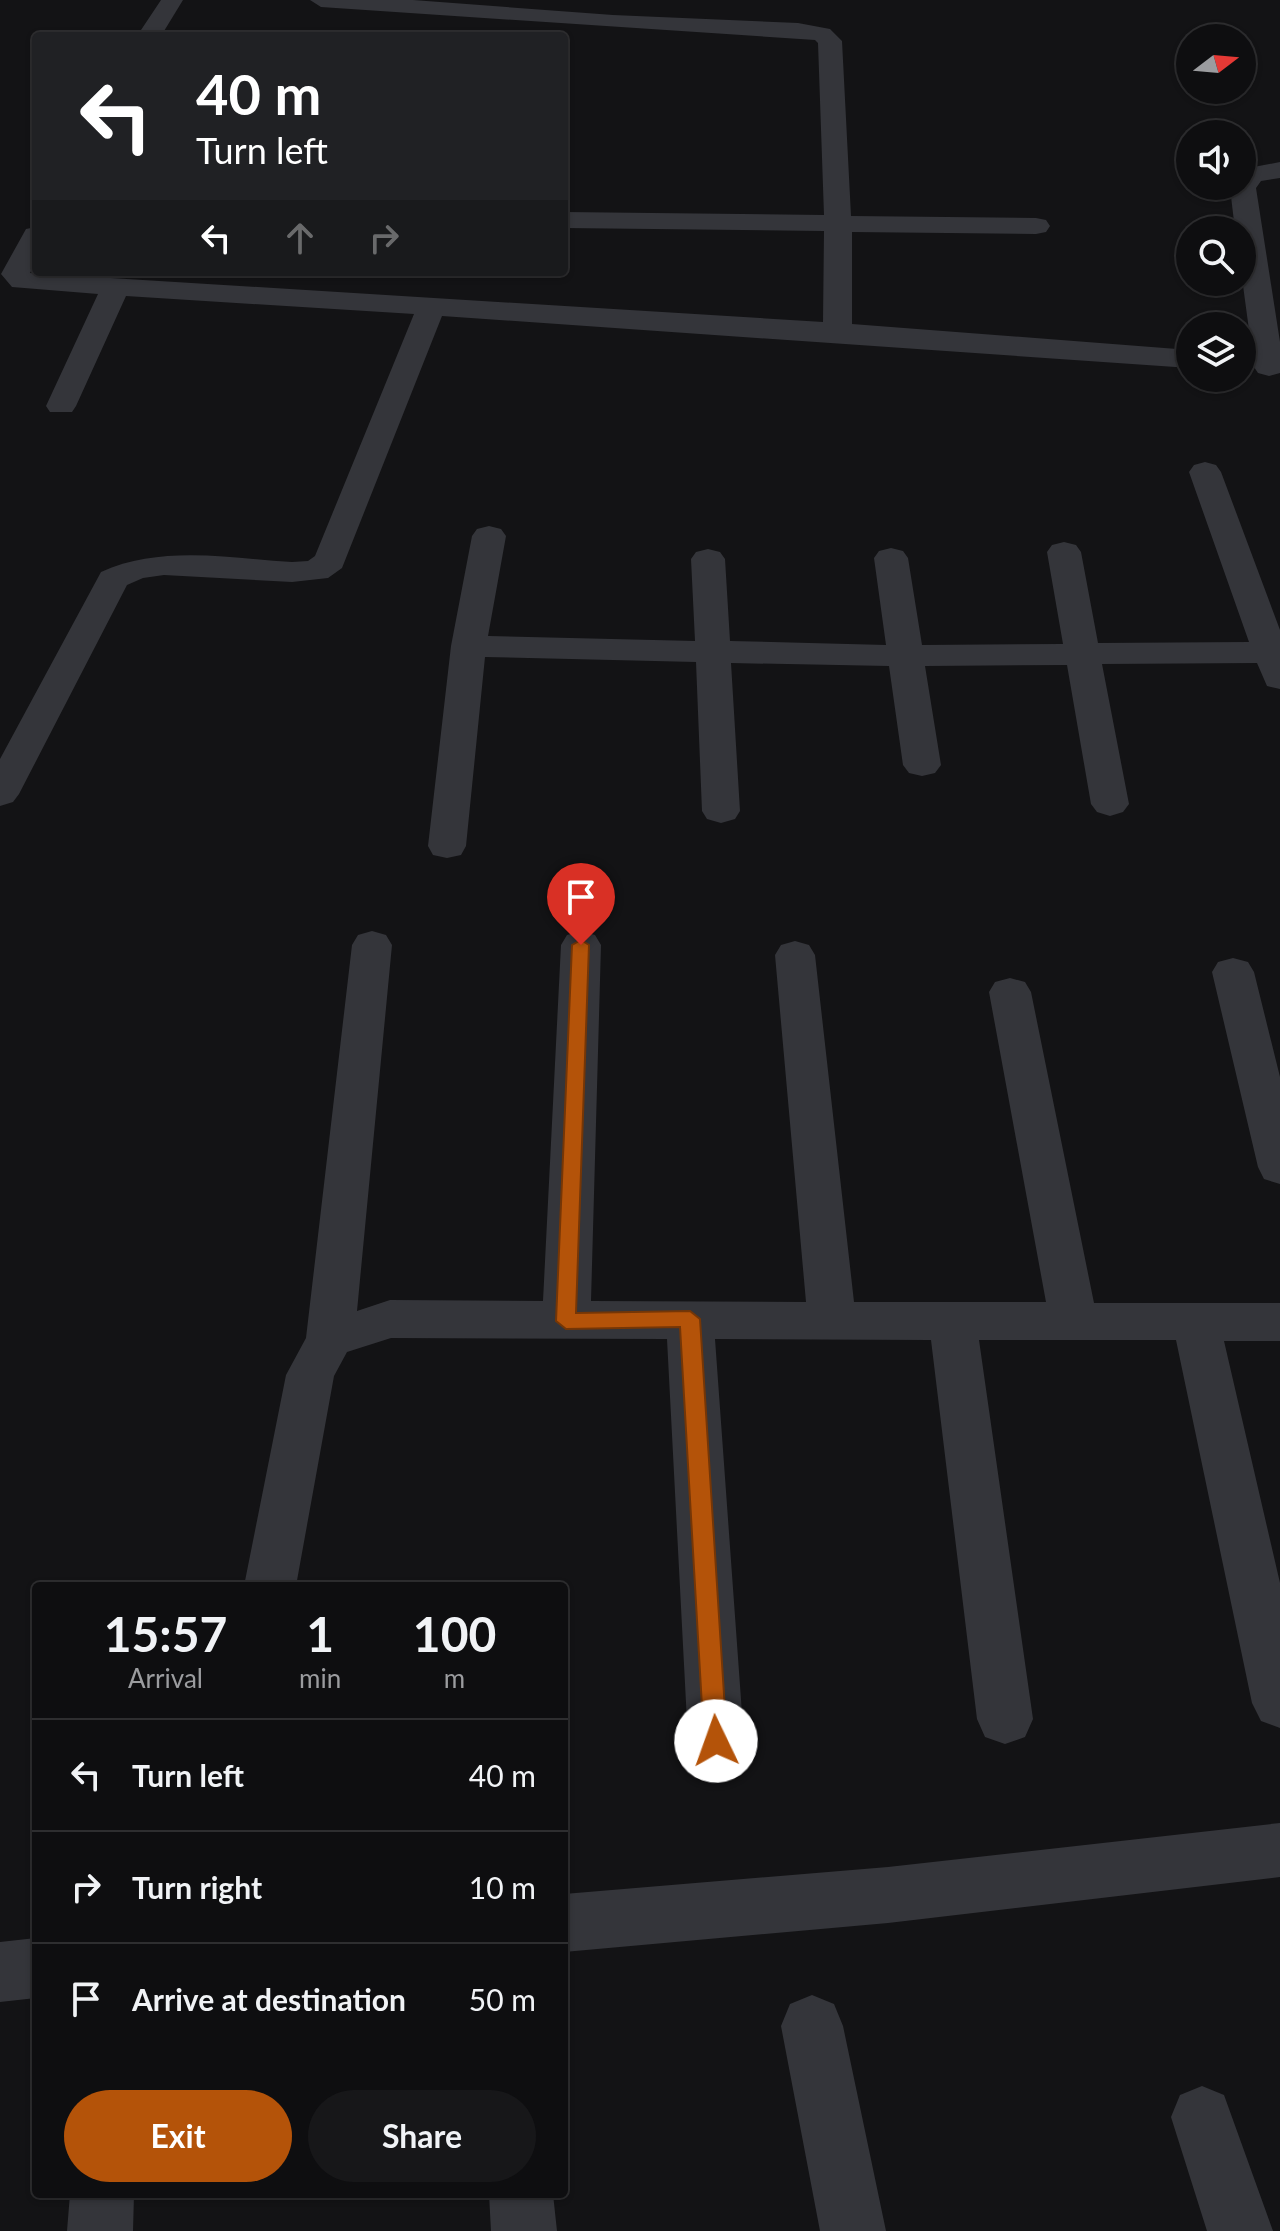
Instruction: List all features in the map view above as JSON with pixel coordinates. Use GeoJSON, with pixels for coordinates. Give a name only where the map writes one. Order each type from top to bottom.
{"type":"FeatureCollection","features":[{"type":"Feature","properties":{"kind":"street"},"geometry":{"type":"LineString","coordinates":[[152,32],[172,0]]}},
{"type":"Feature","properties":{"kind":"street"},"geometry":{"type":"LineString","coordinates":[[321,0],[822,34],[830,41],[838,224],[837,332]]}},
{"type":"Feature","properties":{"kind":"street"},"geometry":{"type":"LineString","coordinates":[[1264,366],[1243,188],[1252,175],[1280,170]]}},
{"type":"Feature","properties":{"kind":"street"},"geometry":{"type":"LineString","coordinates":[[568,220],[1036,226]]}},
{"type":"Feature","properties":{"kind":"street"},"geometry":{"type":"LineString","coordinates":[[32,242],[11,288],[116,287],[837,332],[1176,358]]}},
{"type":"Feature","properties":{"kind":"street"},"geometry":{"type":"LineString","coordinates":[[61,406],[116,287]]}},
{"type":"Feature","properties":{"kind":"street"},"geometry":{"type":"LineString","coordinates":[[0,794],[113,579],[135,569],[164,565],[292,572],[316,571],[330,561],[431,308]]}},
{"type":"Feature","properties":{"kind":"street"},"geometry":{"type":"LineString","coordinates":[[469,646],[710,654],[1082,654],[1277,661],[1205,472]]}},
{"type":"Feature","properties":{"kind":"street"},"geometry":{"type":"LineString","coordinates":[[447,846],[469,646],[489,536]]}},
{"type":"Feature","properties":{"kind":"street"},"geometry":{"type":"LineString","coordinates":[[1064,552],[1110,804]]}},
{"type":"Feature","properties":{"kind":"street"},"geometry":{"type":"LineString","coordinates":[[891,558],[922,765]]}},
{"type":"Feature","properties":{"kind":"street"},"geometry":{"type":"LineString","coordinates":[[708,559],[710,654],[721,811]]}},
{"type":"Feature","properties":{"kind":"street"},"geometry":{"type":"LineString","coordinates":[[271,1582],[310,1375],[330,1339],[372,945]]}},
{"type":"Feature","properties":{"kind":"street"},"geometry":{"type":"LineString","coordinates":[[566,1321],[581,945]]}},
{"type":"Feature","properties":{"kind":"street"},"geometry":{"type":"LineString","coordinates":[[795,955],[832,1319]]}},
{"type":"Feature","properties":{"kind":"street"},"geometry":{"type":"LineString","coordinates":[[1233,972],[1280,1167]]}},
{"type":"Feature","properties":{"kind":"street"},"geometry":{"type":"LineString","coordinates":[[1010,992],[1074,1323]]}},
{"type":"Feature","properties":{"kind":"street"},"geometry":{"type":"LineString","coordinates":[[330,1339],[390,1319],[1280,1322]]}},
{"type":"Feature","properties":{"kind":"street"},"geometry":{"type":"LineString","coordinates":[[690,1319],[716,1741]]}},
{"type":"Feature","properties":{"kind":"street"},"geometry":{"type":"LineString","coordinates":[[953,1322],[1005,1719]]}},
{"type":"Feature","properties":{"kind":"street"},"geometry":{"type":"LineString","coordinates":[[1196,1322],[1280,1703]]}},
{"type":"Feature","properties":{"kind":"street"},"geometry":{"type":"LineString","coordinates":[[568,1923],[888,1895],[1280,1850]]}},
{"type":"Feature","properties":{"kind":"street"},"geometry":{"type":"LineString","coordinates":[[812,2026],[853,2231]]}},
{"type":"Feature","properties":{"kind":"street"},"geometry":{"type":"LineString","coordinates":[[1202,2117],[1240,2231]]}},
{"type":"Feature","properties":{"kind":"street"},"geometry":{"type":"LineString","coordinates":[[100,2231],[102,2198]]}},
{"type":"Feature","properties":{"kind":"street"},"geometry":{"type":"LineString","coordinates":[[521,2198],[524,2231]]}},
{"type":"Feature","properties":{"kind":"route"},"geometry":{"type":"LineString","coordinates":[[581,945],[566,1321],[690,1319],[716,1741]]}}]}
